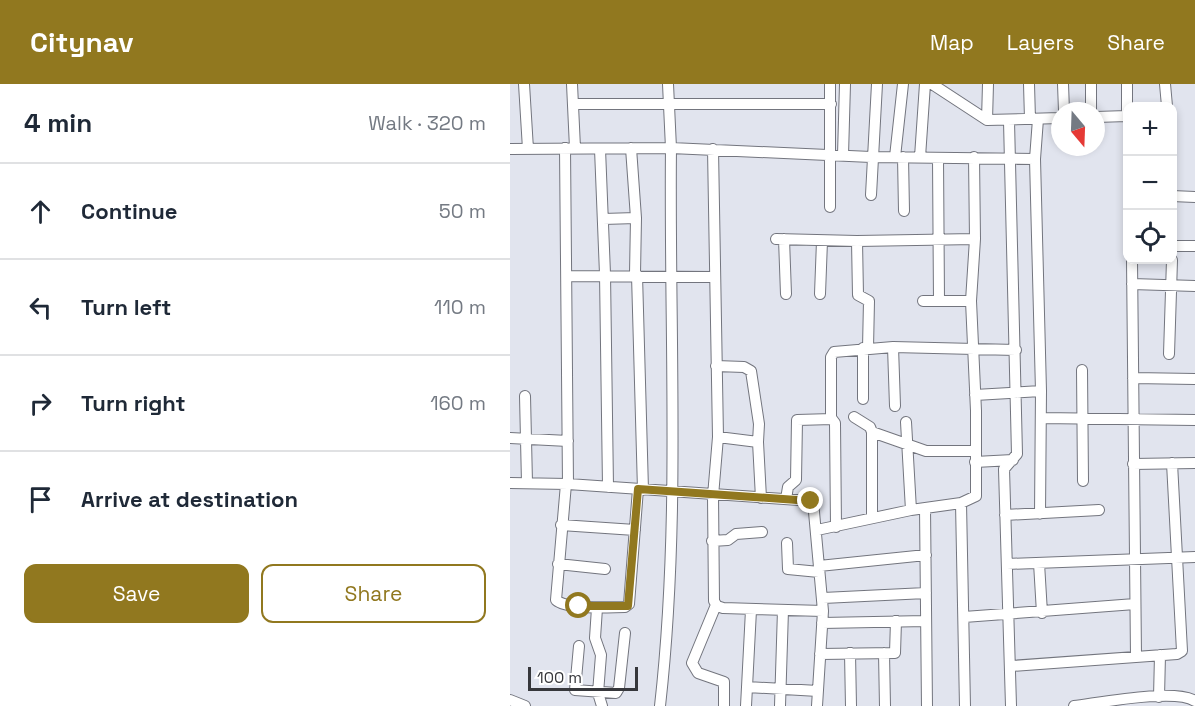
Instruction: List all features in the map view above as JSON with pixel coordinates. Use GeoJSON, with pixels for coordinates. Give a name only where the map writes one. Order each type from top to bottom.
{"type":"FeatureCollection","features":[{"type":"Feature","properties":{"kind":"street"},"geometry":{"type":"LineString","coordinates":[[524,84],[528,149]]}},
{"type":"Feature","properties":{"kind":"street"},"geometry":{"type":"LineString","coordinates":[[572,84],[567,276],[567,484],[561,525],[556,602],[597,608],[625,607],[629,604],[640,489],[636,218],[632,148]]}},
{"type":"Feature","properties":{"kind":"street"},"geometry":{"type":"LineString","coordinates":[[660,706],[669,615],[674,492],[670,275],[671,148],[668,84]]}},
{"type":"Feature","properties":{"kind":"street"},"geometry":{"type":"LineString","coordinates":[[830,84],[830,207]]}},
{"type":"Feature","properties":{"kind":"street"},"geometry":{"type":"LineString","coordinates":[[843,155],[845,84]]}},
{"type":"Feature","properties":{"kind":"street"},"geometry":{"type":"LineString","coordinates":[[871,195],[871,157],[877,84]]}},
{"type":"Feature","properties":{"kind":"street"},"geometry":{"type":"LineString","coordinates":[[903,84],[899,157],[904,212]]}},
{"type":"Feature","properties":{"kind":"street"},"geometry":{"type":"LineString","coordinates":[[920,157],[926,84]]}},
{"type":"Feature","properties":{"kind":"street"},"geometry":{"type":"LineString","coordinates":[[932,84],[987,120],[1051,118]]}},
{"type":"Feature","properties":{"kind":"street"},"geometry":{"type":"LineString","coordinates":[[987,120],[988,84]]}},
{"type":"Feature","properties":{"kind":"street"},"geometry":{"type":"LineString","coordinates":[[1029,84],[1034,119],[1041,392],[1040,514]]}},
{"type":"Feature","properties":{"kind":"street"},"geometry":{"type":"LineString","coordinates":[[1063,84],[1064,102]]}},
{"type":"Feature","properties":{"kind":"street"},"geometry":{"type":"LineString","coordinates":[[1091,84],[1091,102]]}},
{"type":"Feature","properties":{"kind":"street"},"geometry":{"type":"LineString","coordinates":[[1127,84],[1127,102]]}},
{"type":"Feature","properties":{"kind":"street"},"geometry":{"type":"LineString","coordinates":[[1165,84],[1167,102]]}},
{"type":"Feature","properties":{"kind":"street"},"geometry":{"type":"LineString","coordinates":[[573,104],[831,104]]}},
{"type":"Feature","properties":{"kind":"street"},"geometry":{"type":"LineString","coordinates":[[1105,117],[1123,118]]}},
{"type":"Feature","properties":{"kind":"street"},"geometry":{"type":"LineString","coordinates":[[1009,121],[1018,392],[1017,454],[1004,469],[1011,706]]}},
{"type":"Feature","properties":{"kind":"street"},"geometry":{"type":"LineString","coordinates":[[510,149],[671,148],[871,157],[1035,159]]}},
{"type":"Feature","properties":{"kind":"street"},"geometry":{"type":"LineString","coordinates":[[600,149],[605,274],[608,487]]}},
{"type":"Feature","properties":{"kind":"street"},"geometry":{"type":"LineString","coordinates":[[713,149],[718,437],[712,541],[716,605],[692,663],[698,673],[723,681],[724,706]]}},
{"type":"Feature","properties":{"kind":"street"},"geometry":{"type":"LineString","coordinates":[[938,158],[939,301]]}},
{"type":"Feature","properties":{"kind":"street"},"geometry":{"type":"LineString","coordinates":[[817,530],[872,517],[961,502],[974,498],[977,494],[971,301],[975,239],[974,158]]}},
{"type":"Feature","properties":{"kind":"street"},"geometry":{"type":"LineString","coordinates":[[1177,196],[1195,197]]}},
{"type":"Feature","properties":{"kind":"street"},"geometry":{"type":"LineString","coordinates":[[603,219],[636,218]]}},
{"type":"Feature","properties":{"kind":"street"},"geometry":{"type":"LineString","coordinates":[[786,294],[780,239],[857,242],[975,239]]}},
{"type":"Feature","properties":{"kind":"street"},"geometry":{"type":"LineString","coordinates":[[820,294],[822,241]]}},
{"type":"Feature","properties":{"kind":"street"},"geometry":{"type":"LineString","coordinates":[[857,242],[858,295],[869,301],[862,399]]}},
{"type":"Feature","properties":{"kind":"street"},"geometry":{"type":"LineString","coordinates":[[1177,246],[1195,246]]}},
{"type":"Feature","properties":{"kind":"street"},"geometry":{"type":"LineString","coordinates":[[1132,264],[1133,560],[1136,656]]}},
{"type":"Feature","properties":{"kind":"street"},"geometry":{"type":"LineString","coordinates":[[1169,354],[1172,264]]}},
{"type":"Feature","properties":{"kind":"street"},"geometry":{"type":"LineString","coordinates":[[567,276],[636,274],[714,277]]}},
{"type":"Feature","properties":{"kind":"street"},"geometry":{"type":"LineString","coordinates":[[1132,284],[1195,286]]}},
{"type":"Feature","properties":{"kind":"street"},"geometry":{"type":"LineString","coordinates":[[923,301],[971,301]]}},
{"type":"Feature","properties":{"kind":"street"},"geometry":{"type":"LineString","coordinates":[[836,527],[835,423],[831,419],[831,353],[893,347],[1016,350]]}},
{"type":"Feature","properties":{"kind":"street"},"geometry":{"type":"LineString","coordinates":[[893,347],[895,406]]}},
{"type":"Feature","properties":{"kind":"street"},"geometry":{"type":"LineString","coordinates":[[716,366],[744,367],[750,370],[759,424],[761,498]]}},
{"type":"Feature","properties":{"kind":"street"},"geometry":{"type":"LineString","coordinates":[[1082,369],[1083,481]]}},
{"type":"Feature","properties":{"kind":"street"},"geometry":{"type":"LineString","coordinates":[[1132,378],[1195,379]]}},
{"type":"Feature","properties":{"kind":"street"},"geometry":{"type":"LineString","coordinates":[[975,395],[1041,392]]}},
{"type":"Feature","properties":{"kind":"street"},"geometry":{"type":"LineString","coordinates":[[525,396],[527,483]]}},
{"type":"Feature","properties":{"kind":"street"},"geometry":{"type":"LineString","coordinates":[[854,417],[870,427],[872,432],[872,517]]}},
{"type":"Feature","properties":{"kind":"street"},"geometry":{"type":"LineString","coordinates":[[1041,418],[1133,417],[1195,420]]}},
{"type":"Feature","properties":{"kind":"street"},"geometry":{"type":"LineString","coordinates":[[786,499],[788,487],[796,480],[797,420],[831,419]]}},
{"type":"Feature","properties":{"kind":"street"},"geometry":{"type":"LineString","coordinates":[[906,422],[910,510]]}},
{"type":"Feature","properties":{"kind":"street"},"geometry":{"type":"LineString","coordinates":[[872,432],[926,451],[975,451]]}},
{"type":"Feature","properties":{"kind":"street"},"geometry":{"type":"LineString","coordinates":[[718,437],[758,442]]}},
{"type":"Feature","properties":{"kind":"street"},"geometry":{"type":"LineString","coordinates":[[510,438],[568,441]]}},
{"type":"Feature","properties":{"kind":"street"},"geometry":{"type":"LineString","coordinates":[[975,462],[1013,459]]}},
{"type":"Feature","properties":{"kind":"street"},"geometry":{"type":"LineString","coordinates":[[1011,666],[1177,654],[1183,649],[1172,463]]}},
{"type":"Feature","properties":{"kind":"street"},"geometry":{"type":"LineString","coordinates":[[1133,464],[1195,463]]}},
{"type":"Feature","properties":{"kind":"street"},"geometry":{"type":"LineString","coordinates":[[510,483],[567,484],[713,496],[813,501],[823,617],[817,706]]}},
{"type":"Feature","properties":{"kind":"street"},"geometry":{"type":"LineString","coordinates":[[961,502],[965,706]]}},
{"type":"Feature","properties":{"kind":"street"},"geometry":{"type":"LineString","coordinates":[[925,508],[927,706]]}},
{"type":"Feature","properties":{"kind":"street"},"geometry":{"type":"LineString","coordinates":[[1005,515],[1099,510]]}},
{"type":"Feature","properties":{"kind":"street"},"geometry":{"type":"LineString","coordinates":[[561,525],[635,530]]}},
{"type":"Feature","properties":{"kind":"street"},"geometry":{"type":"LineString","coordinates":[[712,541],[728,540],[736,534],[762,532]]}},
{"type":"Feature","properties":{"kind":"street"},"geometry":{"type":"LineString","coordinates":[[787,543],[788,569],[819,569],[926,555]]}},
{"type":"Feature","properties":{"kind":"street"},"geometry":{"type":"LineString","coordinates":[[1007,564],[1195,557]]}},
{"type":"Feature","properties":{"kind":"street"},"geometry":{"type":"LineString","coordinates":[[1039,563],[1042,613]]}},
{"type":"Feature","properties":{"kind":"street"},"geometry":{"type":"LineString","coordinates":[[558,564],[605,569]]}},
{"type":"Feature","properties":{"kind":"street"},"geometry":{"type":"LineString","coordinates":[[822,598],[926,593]]}},
{"type":"Feature","properties":{"kind":"street"},"geometry":{"type":"LineString","coordinates":[[964,617],[1042,613],[1135,604]]}},
{"type":"Feature","properties":{"kind":"street"},"geometry":{"type":"LineString","coordinates":[[716,605],[751,610],[783,610],[823,617],[926,621]]}},
{"type":"Feature","properties":{"kind":"street"},"geometry":{"type":"LineString","coordinates":[[597,608],[595,638],[602,655],[598,693],[602,706]]}},
{"type":"Feature","properties":{"kind":"street"},"geometry":{"type":"LineString","coordinates":[[746,706],[751,610]]}},
{"type":"Feature","properties":{"kind":"street"},"geometry":{"type":"LineString","coordinates":[[780,706],[783,610]]}},
{"type":"Feature","properties":{"kind":"street"},"geometry":{"type":"LineString","coordinates":[[820,654],[896,652],[896,621]]}},
{"type":"Feature","properties":{"kind":"street"},"geometry":{"type":"LineString","coordinates":[[579,646],[574,689],[598,693],[619,691],[625,633]]}},
{"type":"Feature","properties":{"kind":"street"},"geometry":{"type":"LineString","coordinates":[[850,653],[851,706]]}},
{"type":"Feature","properties":{"kind":"street"},"geometry":{"type":"LineString","coordinates":[[884,653],[885,706]]}},
{"type":"Feature","properties":{"kind":"street"},"geometry":{"type":"LineString","coordinates":[[1160,655],[1160,697]]}},
{"type":"Feature","properties":{"kind":"street"},"geometry":{"type":"LineString","coordinates":[[747,687],[818,690]]}},
{"type":"Feature","properties":{"kind":"street"},"geometry":{"type":"LineString","coordinates":[[1074,706],[1183,696],[1195,701]]}},
{"type":"Feature","properties":{"kind":"street"},"geometry":{"type":"LineString","coordinates":[[510,700],[518,701],[525,706]]}},
{"type":"Feature","properties":{"kind":"route"},"geometry":{"type":"LineString","coordinates":[[579,606],[597,608],[628,606],[638,489],[811,501]]}}]}
